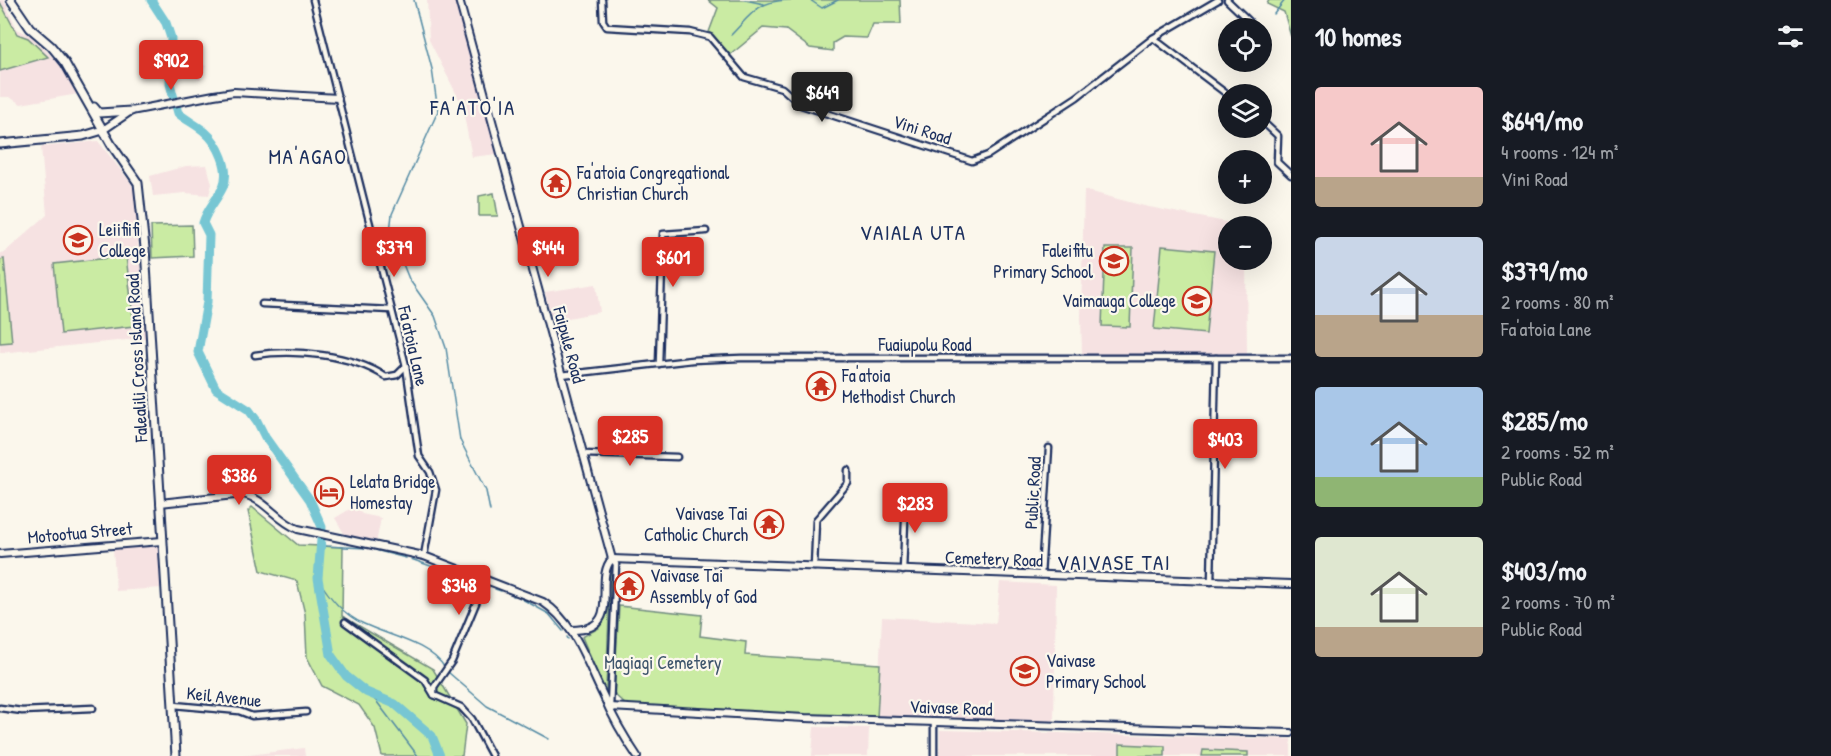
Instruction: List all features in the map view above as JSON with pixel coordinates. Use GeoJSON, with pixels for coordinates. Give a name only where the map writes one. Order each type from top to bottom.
{"type":"FeatureCollection","features":[{"type":"Feature","properties":{"kind":"main road","name":"Falealili Cross Island Road"},"geometry":{"type":"LineString","coordinates":[[11,0],[30,28],[51,45],[65,63],[103,130],[138,183],[146,248],[176,756]]}},
{"type":"Feature","properties":{"kind":"main road","name":"Faipule Road"},"geometry":{"type":"LineString","coordinates":[[459,0],[612,559]]}},
{"type":"Feature","properties":{"kind":"main road"},"geometry":{"type":"LineString","coordinates":[[86,98],[99,113],[131,111],[234,93],[338,98]]}},
{"type":"Feature","properties":{"kind":"main road"},"geometry":{"type":"LineString","coordinates":[[0,144],[76,137],[103,130],[131,111]]}},
{"type":"Feature","properties":{"kind":"main road"},"geometry":{"type":"LineString","coordinates":[[160,503],[244,494],[258,500],[288,525],[424,556],[543,602],[555,610],[572,630],[637,756]]}},
{"type":"Feature","properties":{"kind":"main road","name":"Motootua Street"},"geometry":{"type":"LineString","coordinates":[[0,554],[162,541]]}},
{"type":"Feature","properties":{"kind":"main road"},"geometry":{"type":"LineString","coordinates":[[572,630],[589,629],[599,621],[606,595],[608,566],[612,559]]}},
{"type":"Feature","properties":{"kind":"main road","name":"Cemetery Road"},"geometry":{"type":"LineString","coordinates":[[612,559],[1291,584]]}},
{"type":"Feature","properties":{"kind":"main road","name":"Vaivase Road"},"geometry":{"type":"LineString","coordinates":[[610,707],[778,717],[1291,733]]}},
{"type":"Feature","properties":{"kind":"street","name":"Fa'atoia Lane"},"geometry":{"type":"LineString","coordinates":[[313,0],[406,366],[419,456],[430,472],[436,490],[424,556]]}},
{"type":"Feature","properties":{"kind":"street","name":"Vini Road"},"geometry":{"type":"LineString","coordinates":[[602,0],[603,21],[607,27],[690,32],[710,38],[744,77],[782,88],[801,105],[972,161],[981,159],[1077,97],[1153,38]]}},
{"type":"Feature","properties":{"kind":"street"},"geometry":{"type":"LineString","coordinates":[[1218,0],[1153,38],[1218,87]]}},
{"type":"Feature","properties":{"kind":"street"},"geometry":{"type":"LineString","coordinates":[[1227,0],[1246,18]]}},
{"type":"Feature","properties":{"kind":"street"},"geometry":{"type":"LineString","coordinates":[[1272,130],[1278,136],[1277,162],[1291,175]]}},
{"type":"Feature","properties":{"kind":"street"},"geometry":{"type":"LineString","coordinates":[[659,364],[663,234],[706,231]]}},
{"type":"Feature","properties":{"kind":"street"},"geometry":{"type":"LineString","coordinates":[[262,303],[392,310]]}},
{"type":"Feature","properties":{"kind":"street"},"geometry":{"type":"LineString","coordinates":[[255,355],[283,350],[337,359],[368,365],[386,377],[397,375],[406,366]]}},
{"type":"Feature","properties":{"kind":"street","name":"Fuaiupolu Road"},"geometry":{"type":"LineString","coordinates":[[561,375],[741,358],[1291,358]]}},
{"type":"Feature","properties":{"kind":"street"},"geometry":{"type":"LineString","coordinates":[[1211,582],[1216,358]]}},
{"type":"Feature","properties":{"kind":"street","name":"Public Road"},"geometry":{"type":"LineString","coordinates":[[1041,575],[1049,448]]}},
{"type":"Feature","properties":{"kind":"street"},"geometry":{"type":"LineString","coordinates":[[584,454],[677,457]]}},
{"type":"Feature","properties":{"kind":"street"},"geometry":{"type":"LineString","coordinates":[[814,567],[816,520],[848,483],[848,470]]}},
{"type":"Feature","properties":{"kind":"street"},"geometry":{"type":"LineString","coordinates":[[903,571],[906,496]]}},
{"type":"Feature","properties":{"kind":"street"},"geometry":{"type":"LineString","coordinates":[[610,707],[610,653],[616,564],[612,559]]}},
{"type":"Feature","properties":{"kind":"street"},"geometry":{"type":"LineString","coordinates":[[434,694],[434,687],[452,661],[486,579]]}},
{"type":"Feature","properties":{"kind":"street"},"geometry":{"type":"LineString","coordinates":[[345,622],[425,680],[434,694],[461,707],[472,719],[492,756]]}},
{"type":"Feature","properties":{"kind":"street","name":"Keil Avenue"},"geometry":{"type":"LineString","coordinates":[[174,705],[239,711],[252,716],[306,712]]}},
{"type":"Feature","properties":{"kind":"street"},"geometry":{"type":"LineString","coordinates":[[0,708],[22,711],[93,708]]}},
{"type":"Feature","properties":{"kind":"street"},"geometry":{"type":"LineString","coordinates":[[934,722],[934,756]]}},
{"type":"Feature","properties":{"kind":"shaded area"},"geometry":{"type":"Polygon","coordinates":[[[0,0],[4,0],[17,29],[30,35],[59,63],[78,94],[21,104],[9,97],[0,97],[0,0]]]}},
{"type":"Feature","properties":{"kind":"shaded area"},"geometry":{"type":"Polygon","coordinates":[[[427,0],[455,0],[497,154],[472,157],[462,105],[429,40],[427,0]]]}},
{"type":"Feature","properties":{"kind":"shaded area"},"geometry":{"type":"Polygon","coordinates":[[[191,59],[206,66],[200,80],[184,73],[191,59]]]}},
{"type":"Feature","properties":{"kind":"shaded area","name":"Leiifiifi College"},"geometry":{"type":"Polygon","coordinates":[[[98,141],[131,183],[137,197],[137,228],[146,338],[0,353],[0,253],[5,252],[47,215],[41,147],[98,141]]]}},
{"type":"Feature","properties":{"kind":"shaded area"},"geometry":{"type":"Polygon","coordinates":[[[207,165],[212,184],[209,195],[185,193],[153,196],[150,176],[186,166],[207,165]]]}},
{"type":"Feature","properties":{"kind":"shaded area"},"geometry":{"type":"Polygon","coordinates":[[[1084,190],[1144,206],[1218,221],[1218,270],[1246,270],[1247,354],[1082,354],[1084,190]]]}},
{"type":"Feature","properties":{"kind":"shaded area"},"geometry":{"type":"Polygon","coordinates":[[[596,284],[600,312],[552,321],[545,292],[596,284]]]}},
{"type":"Feature","properties":{"kind":"shaded area"},"geometry":{"type":"Polygon","coordinates":[[[355,506],[362,514],[381,518],[376,543],[345,535],[335,518],[355,506]]]}},
{"type":"Feature","properties":{"kind":"shaded area"},"geometry":{"type":"Polygon","coordinates":[[[159,544],[162,588],[116,591],[113,548],[159,544]]]}},
{"type":"Feature","properties":{"kind":"shaded area"},"geometry":{"type":"Polygon","coordinates":[[[1000,582],[1056,585],[1054,721],[877,718],[882,617],[996,623],[1000,582]]]}},
{"type":"Feature","properties":{"kind":"shaded area"},"geometry":{"type":"Polygon","coordinates":[[[814,727],[869,728],[868,756],[812,756],[814,727]]]}},
{"type":"Feature","properties":{"kind":"shaded area"},"geometry":{"type":"Polygon","coordinates":[[[940,730],[1291,739],[1291,756],[940,756],[940,730]]]}},
{"type":"Feature","properties":{"kind":"shaded area"},"geometry":{"type":"Polygon","coordinates":[[[304,748],[305,756],[241,756],[304,748]]]}},
{"type":"Feature","properties":{"kind":"green space"},"geometry":{"type":"Polygon","coordinates":[[[708,0],[900,0],[901,24],[873,24],[867,38],[843,37],[833,43],[833,51],[810,48],[786,30],[763,28],[730,55],[709,32],[718,8],[708,0]]]}},
{"type":"Feature","properties":{"kind":"green space"},"geometry":{"type":"Polygon","coordinates":[[[1269,0],[1291,0],[1291,37],[1284,12],[1267,4],[1269,0]]]}},
{"type":"Feature","properties":{"kind":"green space"},"geometry":{"type":"Polygon","coordinates":[[[0,2],[17,34],[28,38],[48,57],[0,71],[0,2]]]}},
{"type":"Feature","properties":{"kind":"green space"},"geometry":{"type":"Polygon","coordinates":[[[494,193],[498,216],[479,216],[479,196],[494,193]]]}},
{"type":"Feature","properties":{"kind":"green space"},"geometry":{"type":"Polygon","coordinates":[[[192,225],[193,256],[152,258],[151,226],[192,225]]]}},
{"type":"Feature","properties":{"kind":"green space"},"geometry":{"type":"Polygon","coordinates":[[[1162,246],[1214,251],[1206,334],[1154,329],[1162,246]]]}},
{"type":"Feature","properties":{"kind":"green space"},"geometry":{"type":"Polygon","coordinates":[[[1105,248],[1133,248],[1130,327],[1102,326],[1105,248]]]}},
{"type":"Feature","properties":{"kind":"green space"},"geometry":{"type":"Polygon","coordinates":[[[126,256],[134,326],[61,334],[54,264],[126,256]]]}},
{"type":"Feature","properties":{"kind":"green space"},"geometry":{"type":"Polygon","coordinates":[[[4,259],[12,342],[0,343],[0,260],[4,259]]]}},
{"type":"Feature","properties":{"kind":"green space"},"geometry":{"type":"Polygon","coordinates":[[[252,507],[298,545],[343,547],[342,616],[433,669],[466,724],[462,756],[382,756],[375,728],[359,705],[322,686],[307,657],[305,614],[297,581],[261,571],[248,511],[252,507]]]}},
{"type":"Feature","properties":{"kind":"green space"},"geometry":{"type":"Polygon","coordinates":[[[611,567],[606,689],[604,689],[582,637],[599,628],[605,618],[611,567]]]}},
{"type":"Feature","properties":{"kind":"green space","name":"Magiagi Cemetery"},"geometry":{"type":"Polygon","coordinates":[[[619,606],[702,615],[700,636],[746,642],[745,655],[880,664],[877,718],[627,706],[614,694],[619,606]]]}},
{"type":"Feature","properties":{"kind":"green space"},"geometry":{"type":"Polygon","coordinates":[[[1120,744],[1165,746],[1165,756],[1120,756],[1120,744]]]}},
{"type":"Feature","properties":{"kind":"green space"},"geometry":{"type":"Polygon","coordinates":[[[1203,750],[1248,752],[1248,756],[1202,756],[1203,750]]]}},
{"type":"Feature","properties":{"kind":"waterway"},"geometry":{"type":"LineString","coordinates":[[151,0],[166,23],[171,38],[170,84],[178,113],[210,137],[219,149],[225,172],[223,187],[203,223],[209,235],[207,302],[198,352],[216,389],[249,410],[257,421],[265,437],[310,500],[322,527],[318,578],[331,655],[346,676],[366,692],[395,704],[432,736],[440,756]]}},
{"type":"Feature","properties":{"kind":"waterway"},"geometry":{"type":"LineString","coordinates":[[414,0],[432,69],[438,111],[392,214],[390,232],[409,279],[435,316],[446,348],[460,440],[486,491],[490,511]]}},
{"type":"Feature","properties":{"kind":"waterway"},"geometry":{"type":"LineString","coordinates":[[745,0],[764,4]]}},
{"type":"Feature","properties":{"kind":"waterway"},"geometry":{"type":"LineString","coordinates":[[731,35],[761,7],[768,3],[787,0]]}},
{"type":"Feature","properties":{"kind":"waterway"},"geometry":{"type":"LineString","coordinates":[[810,0],[822,8],[838,0]]}},
{"type":"Feature","properties":{"kind":"waterway"},"geometry":{"type":"LineString","coordinates":[[1274,14],[1285,0]]}},
{"type":"Feature","properties":{"kind":"waterway"},"geometry":{"type":"LineString","coordinates":[[171,46],[189,64]]}},
{"type":"Feature","properties":{"kind":"waterway"},"geometry":{"type":"LineString","coordinates":[[322,546],[367,548]]}},
{"type":"Feature","properties":{"kind":"waterway"},"geometry":{"type":"LineString","coordinates":[[375,550],[406,558]]}},
{"type":"Feature","properties":{"kind":"waterway"},"geometry":{"type":"LineString","coordinates":[[411,559],[453,574]]}},
{"type":"Feature","properties":{"kind":"waterway"},"geometry":{"type":"LineString","coordinates":[[459,576],[480,584]]}},
{"type":"Feature","properties":{"kind":"waterway"},"geometry":{"type":"LineString","coordinates":[[318,578],[332,598],[350,616],[419,646],[438,659],[445,668]]}},
{"type":"Feature","properties":{"kind":"waterway"},"geometry":{"type":"LineString","coordinates":[[495,589],[501,591]]}},
{"type":"Feature","properties":{"kind":"waterway"},"geometry":{"type":"LineString","coordinates":[[522,599],[549,614],[563,631]]}},
{"type":"Feature","properties":{"kind":"waterway"},"geometry":{"type":"LineString","coordinates":[[448,672],[487,706],[549,739]]}},
{"type":"Feature","properties":{"kind":"waterway"},"geometry":{"type":"LineString","coordinates":[[366,692],[377,702],[418,756]]}},
{"type":"Feature","properties":{"kind":"place","name":"Fa'atoia Congregational Christian Church"},"geometry":{"type":"Point","coordinates":[556,183]}},
{"type":"Feature","properties":{"kind":"place","name":"Leiifiifi College"},"geometry":{"type":"Point","coordinates":[78,240]}},
{"type":"Feature","properties":{"kind":"place","name":"Faleifitu Primary School"},"geometry":{"type":"Point","coordinates":[1114,261]}},
{"type":"Feature","properties":{"kind":"place","name":"Vaimauga College"},"geometry":{"type":"Point","coordinates":[1197,301]}},
{"type":"Feature","properties":{"kind":"place","name":"Fa'atoia Methodist Church"},"geometry":{"type":"Point","coordinates":[821,386]}},
{"type":"Feature","properties":{"kind":"place","name":"Lelata Bridge Homestay"},"geometry":{"type":"Point","coordinates":[329,492]}},
{"type":"Feature","properties":{"kind":"place","name":"Vaivase Tai Catholic Church"},"geometry":{"type":"Point","coordinates":[769,524]}},
{"type":"Feature","properties":{"kind":"place","name":"Vaivase Tai Assembly of God"},"geometry":{"type":"Point","coordinates":[629,586]}},
{"type":"Feature","properties":{"kind":"place","name":"Vaivase Primary School"},"geometry":{"type":"Point","coordinates":[1025,671]}},
{"type":"Feature","properties":{"kind":"district","name":"FA'ATO'IA"},"geometry":{"type":"Point","coordinates":[473,108]}},
{"type":"Feature","properties":{"kind":"district","name":"MA'AGAO"},"geometry":{"type":"Point","coordinates":[308,157]}},
{"type":"Feature","properties":{"kind":"district","name":"VAIALA UTA"},"geometry":{"type":"Point","coordinates":[913,233]}},
{"type":"Feature","properties":{"kind":"district","name":"VAIVASE TAI"},"geometry":{"type":"Point","coordinates":[1114,563]}}]}
